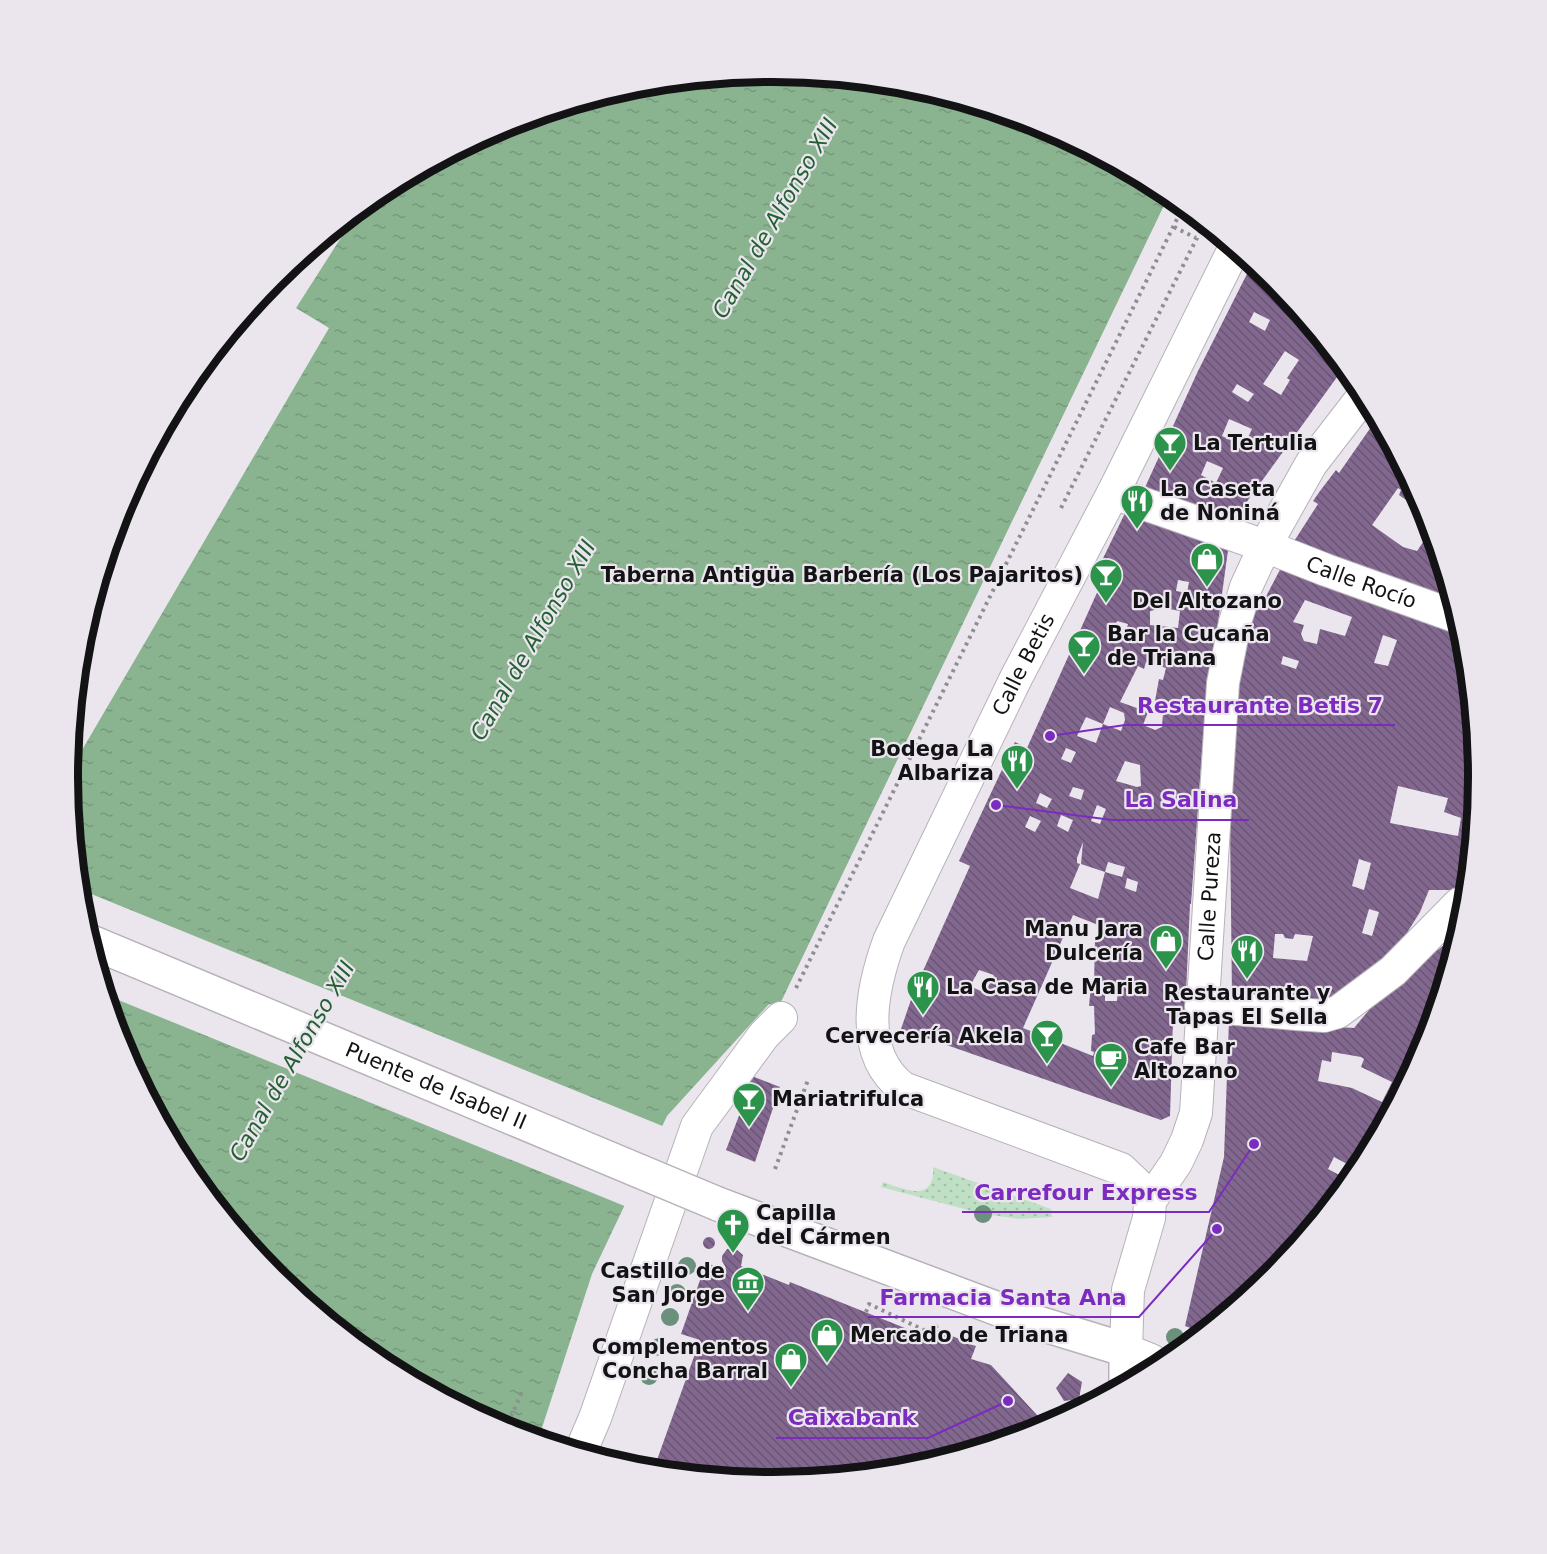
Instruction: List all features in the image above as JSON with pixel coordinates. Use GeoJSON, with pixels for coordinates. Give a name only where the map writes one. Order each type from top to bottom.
{"type":"FeatureCollection","features":[{"type":"Feature","properties":{"kind":"street","name":"Calle Betis"},"geometry":{"type":"LineString","coordinates":[[1150,1201],[1142,1189],[1121,1169],[1102,1160],[903,1088],[886,1072],[874,1045],[873,1006],[879,970],[889,941],[1016,678],[1113,493],[1232,254]]}},
{"type":"Feature","properties":{"kind":"street","name":"Calle Pureza"},"geometry":{"type":"LineString","coordinates":[[1138,1355],[1128,1290],[1149,1218],[1150,1201],[1176,1163],[1196,1113],[1223,683],[1235,622],[1246,587],[1265,546],[1311,464],[1359,402]]}},
{"type":"Feature","properties":{"kind":"street","name":"Calle Rocío"},"geometry":{"type":"LineString","coordinates":[[1113,493],[1449,614]]}},
{"type":"Feature","properties":{"kind":"street"},"geometry":{"type":"LineString","coordinates":[[1202,1006],[1324,1016],[1338,1012],[1393,971],[1457,906]]}},
{"type":"Feature","properties":{"kind":"street","name":"Puente de Isabel II"},"geometry":{"type":"LineString","coordinates":[[99,945],[718,1204],[1022,1318],[1138,1355]]}},
{"type":"Feature","properties":{"kind":"street"},"geometry":{"type":"LineString","coordinates":[[583,1446],[595,1418],[697,1126],[764,1035],[781,1018]]}},
{"type":"Feature","properties":{"kind":"street"},"geometry":{"type":"LineString","coordinates":[[1131,1373],[1138,1355]]}},
{"type":"Feature","properties":{"kind":"path"},"geometry":{"type":"LineString","coordinates":[[781,1018],[1181,214]]}},
{"type":"Feature","properties":{"kind":"path"},"geometry":{"type":"LineString","coordinates":[[1174,227],[1196,238]]}},
{"type":"Feature","properties":{"kind":"path"},"geometry":{"type":"LineString","coordinates":[[1061,508],[1201,229]]}},
{"type":"Feature","properties":{"kind":"path"},"geometry":{"type":"LineString","coordinates":[[775,1169],[808,1080]]}},
{"type":"Feature","properties":{"kind":"path"},"geometry":{"type":"LineString","coordinates":[[866,1312],[869,1304],[928,1332],[945,1321]]}},
{"type":"Feature","properties":{"kind":"path"},"geometry":{"type":"LineString","coordinates":[[509,1421],[522,1392]]}},
{"type":"Feature","properties":{"kind":"shaded area"},"geometry":{"type":"Polygon","coordinates":[[[933,1167],[1051,1209],[1052,1217],[1019,1219],[983,1214],[881,1187],[883,1182],[909,1190],[924,1190],[932,1179],[933,1167]]]}},
{"type":"Feature","properties":{"kind":"water","name":"Canal de Alfonso XIII"},"geometry":{"type":"Polygon","coordinates":[[[728,83],[819,83],[864,87],[954,105],[1040,134],[1081,153],[1165,203],[779,1006],[769,1004],[667,1116],[592,1274],[540,1432],[466,1401],[387,1355],[315,1300],[251,1236],[195,1163],[150,1085],[115,1001],[91,913],[79,822],[78,756],[329,328],[296,308],[348,227],[426,175],[507,134],[550,118],[593,105],[683,87],[728,83]]]}},
{"type":"Feature","properties":{"kind":"pier"},"geometry":{"type":"Polygon","coordinates":[[[88,893],[665,1127],[627,1207],[114,998],[91,913],[88,893]]]}},
{"type":"Feature","properties":{"kind":"building"},"geometry":{"type":"Polygon","coordinates":[[[1249,270],[1296,318],[1339,374],[1230,525],[1142,494],[1198,371],[1249,270]],[[1254,312],[1249,322],[1265,331],[1270,320],[1254,312]],[[1285,351],[1263,384],[1281,395],[1290,380],[1287,378],[1299,360],[1285,351]],[[1237,384],[1232,392],[1248,402],[1254,394],[1237,384]],[[1229,419],[1222,436],[1244,446],[1252,429],[1229,419]],[[1207,461],[1201,475],[1216,483],[1223,468],[1207,461]]]}},
{"type":"Feature","properties":{"kind":"building"},"geometry":{"type":"Polygon","coordinates":[[[1373,424],[1413,505],[1399,495],[1401,490],[1398,488],[1372,525],[1403,547],[1417,551],[1426,538],[1447,604],[1291,546],[1318,504],[1313,501],[1336,470],[1339,473],[1373,424]]]}},
{"type":"Feature","properties":{"kind":"building"},"geometry":{"type":"Polygon","coordinates":[[[1128,507],[1229,543],[1204,725],[1190,904],[1186,993],[1188,993],[1185,1021],[1173,1020],[1170,1116],[1161,1120],[901,1029],[914,991],[970,866],[959,861],[1015,742],[1027,748],[1100,586],[1091,583],[1128,507]],[[1178,580],[1176,591],[1187,593],[1189,582],[1178,580]],[[1164,608],[1150,611],[1150,625],[1178,628],[1180,611],[1164,608]],[[1117,621],[1112,633],[1124,638],[1128,624],[1117,621]],[[1146,662],[1144,669],[1138,666],[1120,702],[1148,712],[1143,725],[1155,730],[1162,727],[1163,713],[1153,712],[1159,679],[1163,680],[1166,668],[1146,662]],[[1110,707],[1103,724],[1121,731],[1125,720],[1124,713],[1110,707]],[[1086,717],[1077,736],[1096,743],[1103,724],[1086,717]],[[1066,748],[1061,759],[1071,763],[1076,752],[1066,748]],[[1125,761],[1116,781],[1141,786],[1140,765],[1125,761]],[[1073,787],[1069,796],[1081,800],[1084,790],[1073,787]],[[1040,793],[1036,803],[1047,808],[1052,799],[1040,793]],[[1097,805],[1091,821],[1100,824],[1106,809],[1097,805]],[[1061,815],[1057,826],[1068,832],[1073,820],[1061,815]],[[1030,816],[1025,827],[1035,832],[1041,821],[1030,816]],[[1083,842],[1077,858],[1077,863],[1080,864],[1070,888],[1098,899],[1105,872],[1081,864],[1083,842]],[[1108,862],[1105,872],[1122,877],[1125,867],[1108,862]],[[1127,878],[1125,888],[1136,892],[1138,882],[1127,878]],[[1073,915],[1023,1028],[1093,1056],[1094,1052],[1091,1051],[1092,1035],[1095,1034],[1094,1006],[1089,1006],[1091,986],[1094,986],[1095,938],[1101,926],[1073,915]],[[979,970],[970,986],[985,993],[994,975],[979,970]],[[1105,988],[1105,1001],[1117,1001],[1118,989],[1105,988]]]}},
{"type":"Feature","properties":{"kind":"building"},"geometry":{"type":"Polygon","coordinates":[[[1283,564],[1452,623],[1456,641],[1468,732],[1469,777],[1468,822],[1459,892],[1429,890],[1420,912],[1384,964],[1323,1008],[1232,998],[1230,821],[1235,672],[1255,605],[1260,608],[1283,564]],[[1305,600],[1293,622],[1304,625],[1301,634],[1304,641],[1317,644],[1320,629],[1345,636],[1352,617],[1305,600]],[[1383,635],[1374,663],[1388,666],[1397,640],[1383,635]],[[1283,656],[1281,664],[1296,669],[1299,661],[1283,656]],[[1398,786],[1390,823],[1458,836],[1461,818],[1444,812],[1448,798],[1398,786]],[[1359,859],[1352,886],[1364,890],[1371,863],[1359,859]],[[1369,909],[1362,933],[1372,936],[1379,912],[1369,909]],[[1275,934],[1273,958],[1307,961],[1313,936],[1295,934],[1293,939],[1285,938],[1283,934],[1275,934]]]}},
{"type":"Feature","properties":{"kind":"building"},"geometry":{"type":"Polygon","coordinates":[[[1449,941],[1432,1001],[1416,1043],[1376,1125],[1352,1163],[1346,1172],[1349,1165],[1334,1157],[1328,1169],[1342,1177],[1296,1236],[1232,1300],[1197,1329],[1185,1326],[1224,1157],[1229,1020],[1354,1028],[1384,992],[1449,941]],[[1332,1052],[1331,1062],[1322,1060],[1318,1081],[1352,1088],[1382,1102],[1392,1082],[1361,1067],[1364,1059],[1332,1052]]]}},
{"type":"Feature","properties":{"kind":"building"},"geometry":{"type":"Polygon","coordinates":[[[749,1075],[780,1087],[755,1162],[726,1150],[743,1105],[739,1104],[749,1075]]]}},
{"type":"Feature","properties":{"kind":"building"},"geometry":{"type":"Polygon","coordinates":[[[711,1237],[715,1243],[711,1249],[707,1249],[703,1241],[711,1237]]]}},
{"type":"Feature","properties":{"kind":"building","name":"Mercado de Triana"},"geometry":{"type":"Polygon","coordinates":[[[727,1249],[736,1249],[743,1255],[741,1266],[789,1285],[790,1282],[930,1338],[934,1329],[976,1346],[971,1359],[991,1365],[1041,1419],[954,1449],[864,1467],[819,1471],[728,1471],[656,1462],[700,1340],[681,1334],[706,1263],[726,1268],[722,1256],[727,1249]]]}},
{"type":"Feature","properties":{"kind":"building"},"geometry":{"type":"Polygon","coordinates":[[[1068,1373],[1082,1382],[1079,1399],[1064,1401],[1056,1388],[1068,1373]]]}},
{"type":"Feature","properties":{"kind":"place","name":"La Tertulia"},"geometry":{"type":"Point","coordinates":[1170,472]}},
{"type":"Feature","properties":{"kind":"place","name":"La Caseta de Noniná"},"geometry":{"type":"Point","coordinates":[1137,530]}},
{"type":"Feature","properties":{"kind":"place","name":"Del Altozano"},"geometry":{"type":"Point","coordinates":[1207,588]}},
{"type":"Feature","properties":{"kind":"place","name":"Taberna Antigüa Barbería (Los Pajaritos)"},"geometry":{"type":"Point","coordinates":[1106,604]}},
{"type":"Feature","properties":{"kind":"place","name":"Bar la Cucaña de Triana"},"geometry":{"type":"Point","coordinates":[1084,675]}},
{"type":"Feature","properties":{"kind":"place","name":"Restaurante Betis 7"},"geometry":{"type":"Point","coordinates":[1050,736]}},
{"type":"Feature","properties":{"kind":"place","name":"Bodega La Albariza"},"geometry":{"type":"Point","coordinates":[1017,790]}},
{"type":"Feature","properties":{"kind":"place","name":"La Salina"},"geometry":{"type":"Point","coordinates":[996,805]}},
{"type":"Feature","properties":{"kind":"place","name":"Manu Jara Dulcería"},"geometry":{"type":"Point","coordinates":[1166,970]}},
{"type":"Feature","properties":{"kind":"place","name":"Restaurante y Tapas El Sella"},"geometry":{"type":"Point","coordinates":[1247,980]}},
{"type":"Feature","properties":{"kind":"place","name":"La Casa de Maria"},"geometry":{"type":"Point","coordinates":[923,1016]}},
{"type":"Feature","properties":{"kind":"place","name":"Cervecería Akela"},"geometry":{"type":"Point","coordinates":[1047,1065]}},
{"type":"Feature","properties":{"kind":"place","name":"Cafe Bar Altozano"},"geometry":{"type":"Point","coordinates":[1111,1088]}},
{"type":"Feature","properties":{"kind":"place","name":"Mariatrifulca"},"geometry":{"type":"Point","coordinates":[749,1128]}},
{"type":"Feature","properties":{"kind":"place","name":"Carrefour Express"},"geometry":{"type":"Point","coordinates":[1254,1144]}},
{"type":"Feature","properties":{"kind":"place","name":"Farmacia Santa Ana"},"geometry":{"type":"Point","coordinates":[1217,1229]}},
{"type":"Feature","properties":{"kind":"place","name":"Capilla del Cármen"},"geometry":{"type":"Point","coordinates":[733,1254]}},
{"type":"Feature","properties":{"kind":"place","name":"Castillo de San Jorge"},"geometry":{"type":"Point","coordinates":[748,1312]}},
{"type":"Feature","properties":{"kind":"place","name":"Mercado de Triana"},"geometry":{"type":"Point","coordinates":[827,1364]}},
{"type":"Feature","properties":{"kind":"place","name":"Complementos Concha Barral"},"geometry":{"type":"Point","coordinates":[791,1388]}},
{"type":"Feature","properties":{"kind":"place","name":"Caixabank"},"geometry":{"type":"Point","coordinates":[1008,1401]}}]}
